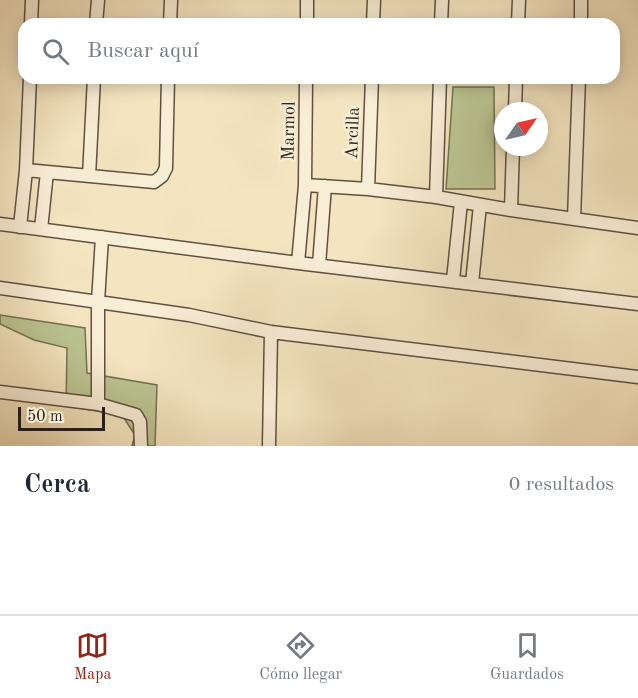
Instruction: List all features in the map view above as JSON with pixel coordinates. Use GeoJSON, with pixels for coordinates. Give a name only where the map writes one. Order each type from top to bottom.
{"type":"FeatureCollection","features":[{"type":"Feature","properties":{"kind":"street"},"geometry":{"type":"LineString","coordinates":[[31,18],[32,0]]}},
{"type":"Feature","properties":{"kind":"street"},"geometry":{"type":"LineString","coordinates":[[96,18],[98,0]]}},
{"type":"Feature","properties":{"kind":"street"},"geometry":{"type":"LineString","coordinates":[[170,18],[171,0]]}},
{"type":"Feature","properties":{"kind":"street"},"geometry":{"type":"LineString","coordinates":[[307,18],[308,0]]}},
{"type":"Feature","properties":{"kind":"street"},"geometry":{"type":"LineString","coordinates":[[373,18],[374,0]]}},
{"type":"Feature","properties":{"kind":"street"},"geometry":{"type":"LineString","coordinates":[[441,18],[442,0]]}},
{"type":"Feature","properties":{"kind":"street"},"geometry":{"type":"LineString","coordinates":[[518,18],[519,0]]}},
{"type":"Feature","properties":{"kind":"street"},"geometry":{"type":"LineString","coordinates":[[580,18],[581,0]]}},
{"type":"Feature","properties":{"kind":"street"},"geometry":{"type":"LineString","coordinates":[[20,227],[26,170],[30,84]]}},
{"type":"Feature","properties":{"kind":"street"},"geometry":{"type":"LineString","coordinates":[[89,176],[94,84]]}},
{"type":"Feature","properties":{"kind":"street"},"geometry":{"type":"LineString","coordinates":[[26,170],[154,182],[162,176],[166,168],[168,84]]}},
{"type":"Feature","properties":{"kind":"street","name":"Marmol"},"geometry":{"type":"LineString","coordinates":[[298,263],[305,185],[306,84]]}},
{"type":"Feature","properties":{"kind":"street","name":"Arcilla"},"geometry":{"type":"LineString","coordinates":[[368,189],[372,84]]}},
{"type":"Feature","properties":{"kind":"street"},"geometry":{"type":"LineString","coordinates":[[436,197],[440,84]]}},
{"type":"Feature","properties":{"kind":"street"},"geometry":{"type":"LineString","coordinates":[[515,102],[516,84]]}},
{"type":"Feature","properties":{"kind":"street"},"geometry":{"type":"LineString","coordinates":[[574,219],[579,84]]}},
{"type":"Feature","properties":{"kind":"street"},"geometry":{"type":"LineString","coordinates":[[511,210],[513,156]]}},
{"type":"Feature","properties":{"kind":"street"},"geometry":{"type":"LineString","coordinates":[[41,230],[47,172]]}},
{"type":"Feature","properties":{"kind":"street"},"geometry":{"type":"LineString","coordinates":[[305,185],[436,197],[638,228]]}},
{"type":"Feature","properties":{"kind":"street"},"geometry":{"type":"LineString","coordinates":[[319,265],[325,186]]}},
{"type":"Feature","properties":{"kind":"street"},"geometry":{"type":"LineString","coordinates":[[453,280],[461,202]]}},
{"type":"Feature","properties":{"kind":"street"},"geometry":{"type":"LineString","coordinates":[[472,283],[480,205]]}},
{"type":"Feature","properties":{"kind":"street"},"geometry":{"type":"LineString","coordinates":[[0,224],[638,304]]}},
{"type":"Feature","properties":{"kind":"street"},"geometry":{"type":"LineString","coordinates":[[98,404],[98,302],[102,237]]}},
{"type":"Feature","properties":{"kind":"street"},"geometry":{"type":"LineString","coordinates":[[0,288],[189,315],[271,332],[638,377]]}},
{"type":"Feature","properties":{"kind":"street"},"geometry":{"type":"LineString","coordinates":[[269,446],[271,332]]}},
{"type":"Feature","properties":{"kind":"street"},"geometry":{"type":"LineString","coordinates":[[0,392],[98,404],[136,415],[140,422],[141,446]]}},
{"type":"Feature","properties":{"kind":"green space"},"geometry":{"type":"Polygon","coordinates":[[[453,87],[494,87],[495,189],[446,189],[453,87]]]}},
{"type":"Feature","properties":{"kind":"green space"},"geometry":{"type":"Polygon","coordinates":[[[0,315],[85,328],[87,373],[157,385],[155,446],[132,446],[135,435],[122,415],[66,406],[67,348],[34,340],[0,324],[0,315]]]}}]}
